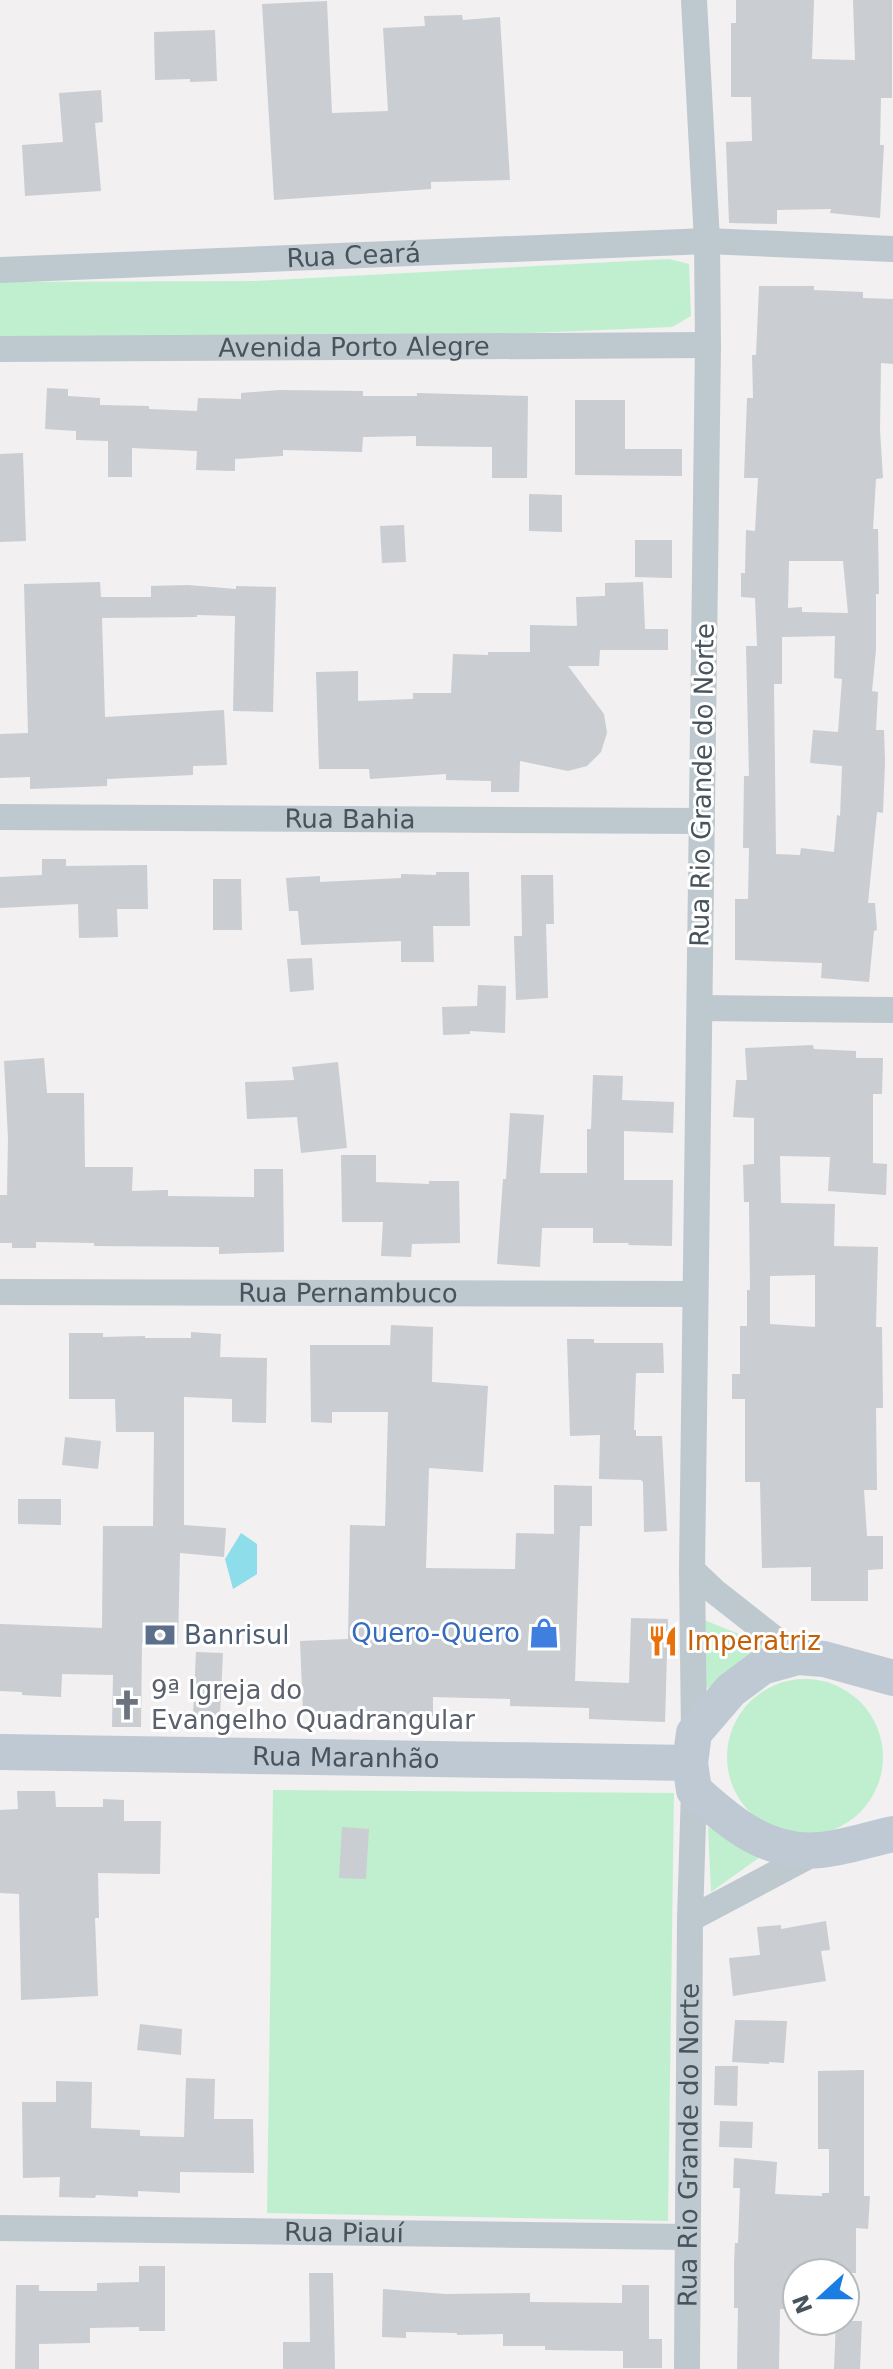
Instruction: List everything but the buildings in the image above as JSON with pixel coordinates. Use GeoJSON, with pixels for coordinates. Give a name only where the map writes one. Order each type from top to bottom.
{"type":"FeatureCollection","features":[{"type":"Feature","properties":{"kind":"main road"},"geometry":{"type":"LineString","coordinates":[[893,1678],[824,1659],[798,1657],[762,1667],[731,1690],[693,1762],[720,1814],[751,1836],[784,1849],[820,1850],[893,1834]]}},
{"type":"Feature","properties":{"kind":"main road","name":"Rua Maranhão"},"geometry":{"type":"LineString","coordinates":[[0,1752],[693,1762]]}},
{"type":"Feature","properties":{"kind":"street","name":"Rua Rio Grande do Norte"},"geometry":{"type":"LineString","coordinates":[[687,2369],[692,1570],[708,345],[707,241],[694,0]]}},
{"type":"Feature","properties":{"kind":"street","name":"Rua Ceará"},"geometry":{"type":"LineString","coordinates":[[0,270],[707,241],[893,249]]}},
{"type":"Feature","properties":{"kind":"street","name":"Avenida Porto Alegre"},"geometry":{"type":"LineString","coordinates":[[0,349],[708,345]]}},
{"type":"Feature","properties":{"kind":"street","name":"Rua Bahia"},"geometry":{"type":"LineString","coordinates":[[0,817],[702,821]]}},
{"type":"Feature","properties":{"kind":"street"},"geometry":{"type":"LineString","coordinates":[[700,1008],[893,1010]]}},
{"type":"Feature","properties":{"kind":"street","name":"Rua Pernambuco"},"geometry":{"type":"LineString","coordinates":[[0,1292],[695,1294]]}},
{"type":"Feature","properties":{"kind":"street"},"geometry":{"type":"LineString","coordinates":[[692,1570],[798,1657]]}},
{"type":"Feature","properties":{"kind":"street"},"geometry":{"type":"LineString","coordinates":[[690,1919],[820,1850]]}},
{"type":"Feature","properties":{"kind":"street","name":"Rua Piauí"},"geometry":{"type":"LineString","coordinates":[[0,2228],[688,2237]]}},
{"type":"Feature","properties":{"kind":"green space"},"geometry":{"type":"Polygon","coordinates":[[[669,259],[689,264],[691,316],[672,327],[459,336],[0,337],[0,282],[255,281],[669,259]]]}},
{"type":"Feature","properties":{"kind":"green space"},"geometry":{"type":"Polygon","coordinates":[[[704,1620],[774,1648],[703,1691],[704,1620]]]}},
{"type":"Feature","properties":{"kind":"green space"},"geometry":{"type":"Polygon","coordinates":[[[805,1679],[835,1685],[860,1702],[877,1727],[883,1757],[877,1787],[860,1812],[835,1829],[805,1835],[775,1829],[750,1812],[733,1787],[727,1757],[733,1727],[750,1702],[775,1685],[805,1679]]]}},
{"type":"Feature","properties":{"kind":"green space"},"geometry":{"type":"Polygon","coordinates":[[[273,1790],[674,1793],[668,2221],[267,2213],[273,1790]]]}},
{"type":"Feature","properties":{"kind":"green space"},"geometry":{"type":"Polygon","coordinates":[[[708,1827],[767,1852],[711,1892],[711,1891],[708,1827]]]}},
{"type":"Feature","properties":{"kind":"water"},"geometry":{"type":"Polygon","coordinates":[[[241,1533],[257,1544],[257,1574],[233,1589],[225,1559],[241,1533]]]}},
{"type":"Feature","properties":{"kind":"place","name":"Quero-Quero"},"geometry":{"type":"Point","coordinates":[544,1633]}},
{"type":"Feature","properties":{"kind":"place","name":"Banrisul"},"geometry":{"type":"Point","coordinates":[160,1635]}},
{"type":"Feature","properties":{"kind":"place","name":"Imperatriz"},"geometry":{"type":"Point","coordinates":[663,1641]}},
{"type":"Feature","properties":{"kind":"place","name":"9ª Igreja do Evangelho Quadrangular"},"geometry":{"type":"Point","coordinates":[127,1705]}}]}
